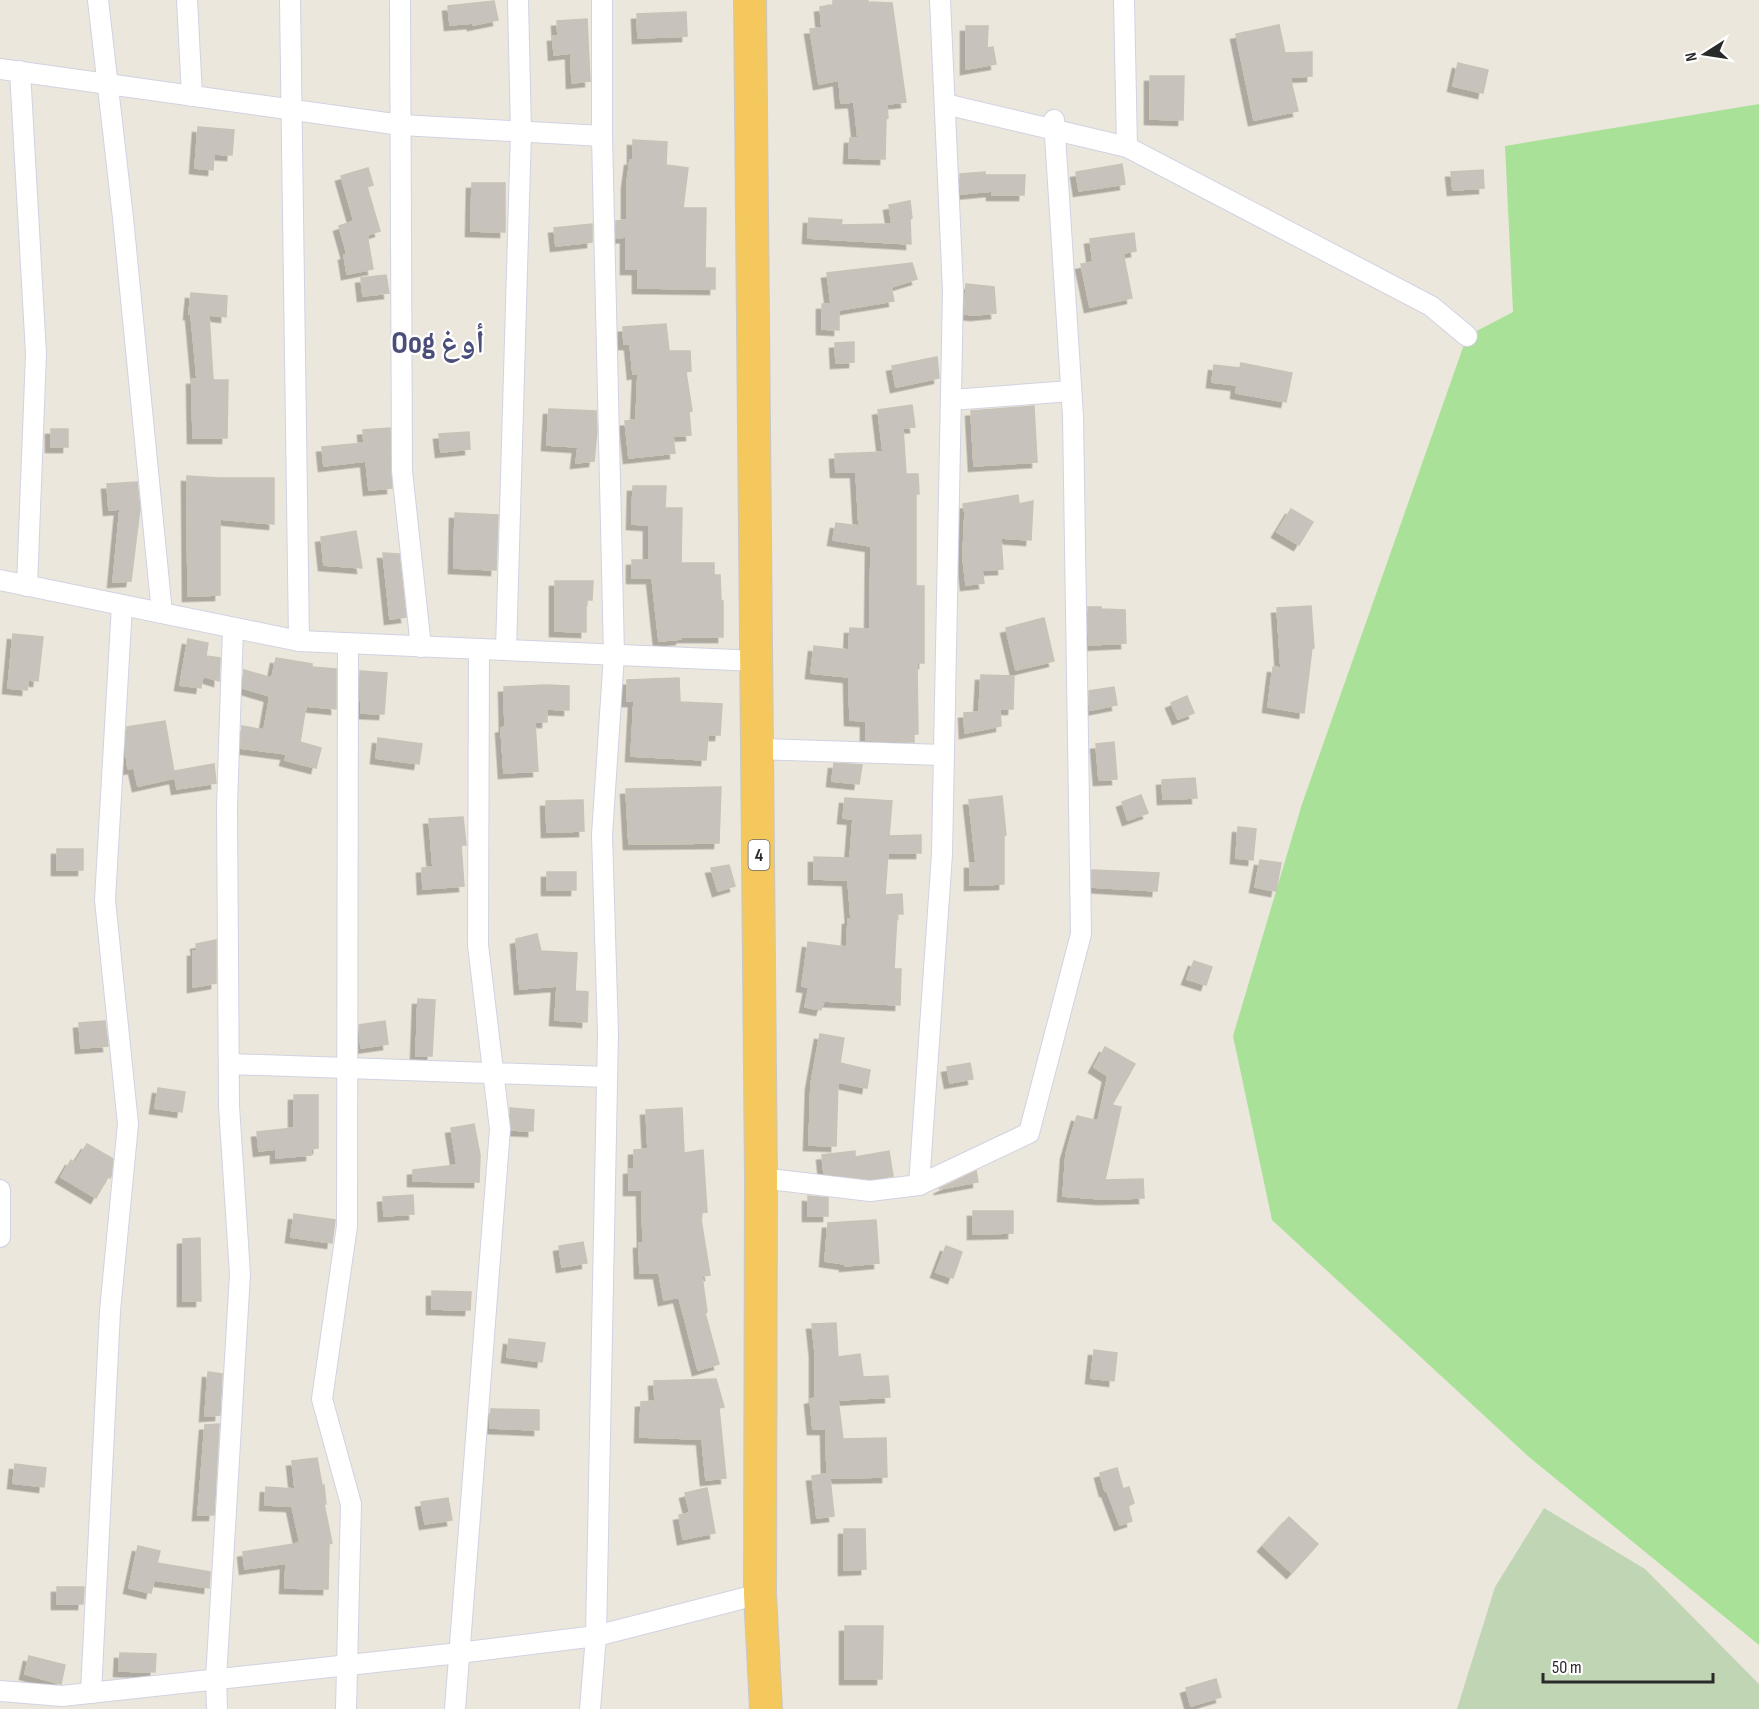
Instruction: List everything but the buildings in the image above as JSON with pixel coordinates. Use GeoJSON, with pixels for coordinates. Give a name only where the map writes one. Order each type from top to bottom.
{"type":"FeatureCollection","features":[{"type":"Feature","properties":{"kind":"highway","name":"4"},"geometry":{"type":"LineString","coordinates":[[750,0],[761,1178],[760,1594],[766,1709]]}},
{"type":"Feature","properties":{"kind":"street"},"geometry":{"type":"LineString","coordinates":[[98,0],[123,218],[162,613]]}},
{"type":"Feature","properties":{"kind":"street"},"geometry":{"type":"LineString","coordinates":[[187,0],[192,96]]}},
{"type":"Feature","properties":{"kind":"street"},"geometry":{"type":"LineString","coordinates":[[290,0],[299,641]]}},
{"type":"Feature","properties":{"kind":"street"},"geometry":{"type":"LineString","coordinates":[[400,0],[402,471],[421,647]]}},
{"type":"Feature","properties":{"kind":"street"},"geometry":{"type":"LineString","coordinates":[[506,650],[521,132],[518,0]]}},
{"type":"Feature","properties":{"kind":"street"},"geometry":{"type":"LineString","coordinates":[[590,1709],[596,1636],[608,1033],[603,835],[614,655],[602,136],[602,0]]}},
{"type":"Feature","properties":{"kind":"street"},"geometry":{"type":"LineString","coordinates":[[919,1185],[942,855],[953,291],[940,0]]}},
{"type":"Feature","properties":{"kind":"street"},"geometry":{"type":"LineString","coordinates":[[1124,0],[1127,147]]}},
{"type":"Feature","properties":{"kind":"street"},"geometry":{"type":"LineString","coordinates":[[0,69],[401,125],[602,136]]}},
{"type":"Feature","properties":{"kind":"street"},"geometry":{"type":"LineString","coordinates":[[20,71],[36,354],[27,586]]}},
{"type":"Feature","properties":{"kind":"street"},"geometry":{"type":"LineString","coordinates":[[945,104],[1054,125],[1127,147],[1431,306],[1467,336]]}},
{"type":"Feature","properties":{"kind":"street"},"geometry":{"type":"LineString","coordinates":[[761,1178],[870,1191],[919,1185],[1029,1133],[1081,934],[1078,647],[1071,391],[1054,125]]}},
{"type":"Feature","properties":{"kind":"street"},"geometry":{"type":"LineString","coordinates":[[951,400],[1071,391]]}},
{"type":"Feature","properties":{"kind":"street"},"geometry":{"type":"LineString","coordinates":[[0,580],[299,641],[757,661]]}},
{"type":"Feature","properties":{"kind":"street"},"geometry":{"type":"LineString","coordinates":[[92,1693],[110,1311],[128,1124],[105,900],[122,605]]}},
{"type":"Feature","properties":{"kind":"street"},"geometry":{"type":"LineString","coordinates":[[217,1709],[216,1679],[240,1274],[229,1106],[227,806],[233,628]]}},
{"type":"Feature","properties":{"kind":"street"},"geometry":{"type":"LineString","coordinates":[[346,1709],[351,1504],[322,1399],[347,1226],[348,644]]}},
{"type":"Feature","properties":{"kind":"street"},"geometry":{"type":"LineString","coordinates":[[455,1709],[500,1129],[478,945],[479,649]]}},
{"type":"Feature","properties":{"kind":"street"},"geometry":{"type":"LineString","coordinates":[[758,749],[943,755]]}},
{"type":"Feature","properties":{"kind":"street"},"geometry":{"type":"LineString","coordinates":[[229,1064],[493,1071],[607,1077]]}},
{"type":"Feature","properties":{"kind":"street"},"geometry":{"type":"LineString","coordinates":[[0,1190],[0,1238]]}},
{"type":"Feature","properties":{"kind":"street"},"geometry":{"type":"LineString","coordinates":[[0,1691],[62,1696],[596,1636],[760,1594]]}},
{"type":"Feature","properties":{"kind":"green space"},"geometry":{"type":"Polygon","coordinates":[[[1759,104],[1759,1645],[1529,1457],[1272,1220],[1233,1036],[1302,804],[1467,336],[1513,312],[1505,146],[1759,104]]]}},
{"type":"Feature","properties":{"kind":"green space"},"geometry":{"type":"Polygon","coordinates":[[[1544,1508],[1645,1569],[1759,1684],[1759,1709],[1457,1709],[1495,1587],[1544,1508]]]}},
{"type":"Feature","properties":{"kind":"district","name":"Oog أوغ"},"geometry":{"type":"Point","coordinates":[438,342]}}]}
